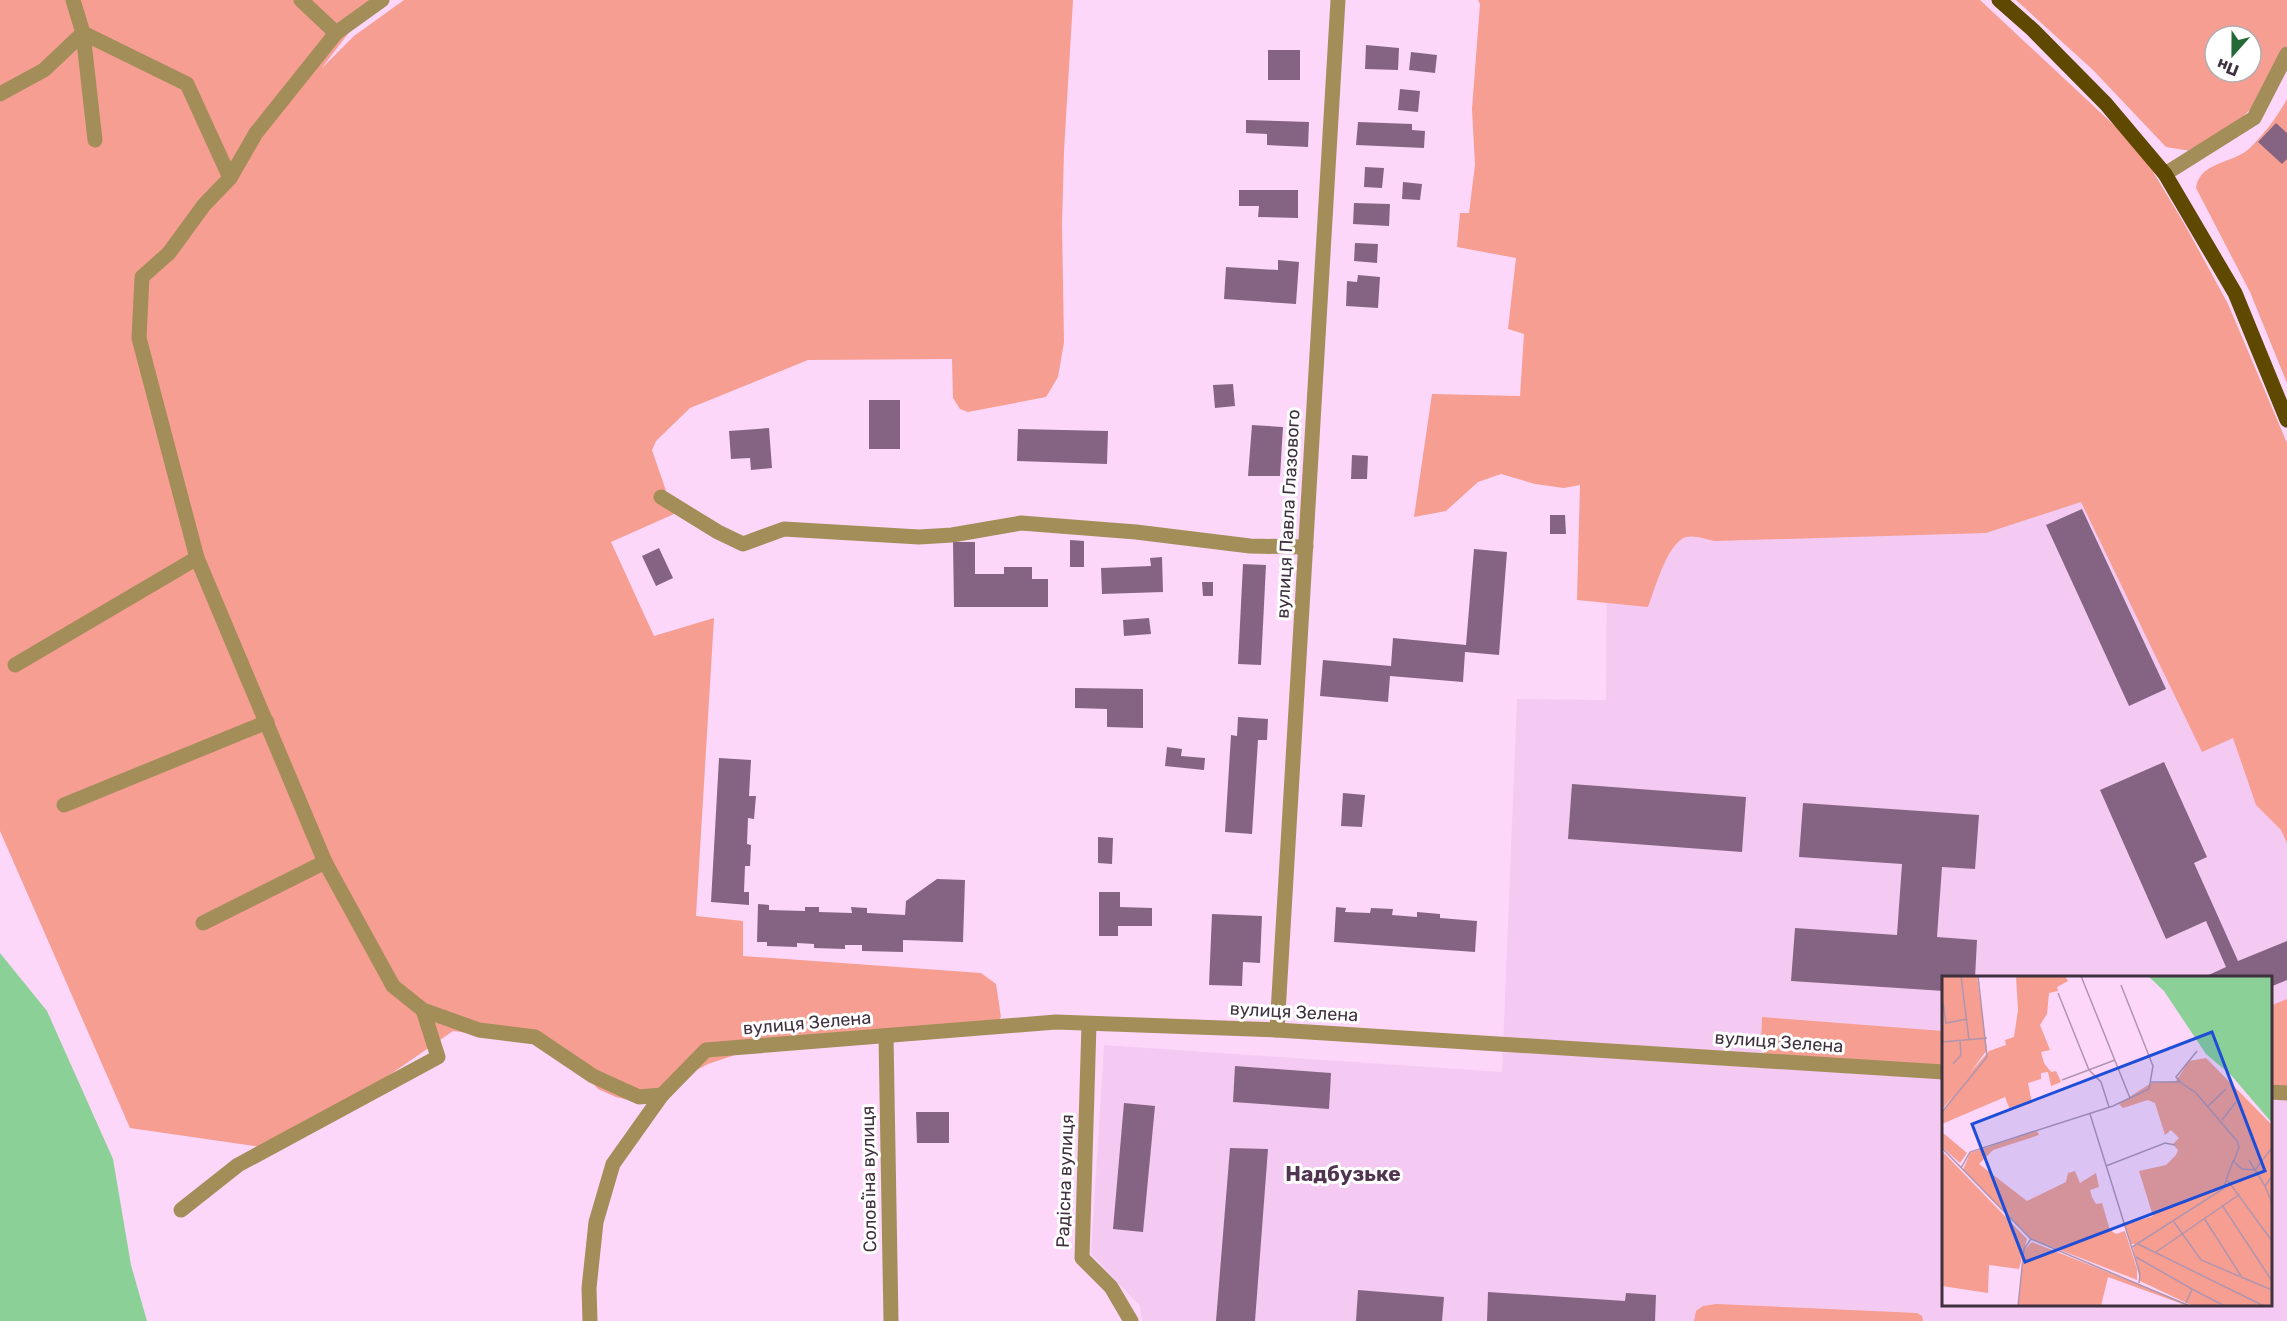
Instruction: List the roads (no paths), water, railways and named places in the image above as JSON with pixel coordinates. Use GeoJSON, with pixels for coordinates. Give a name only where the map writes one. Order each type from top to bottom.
{"type":"FeatureCollection","features":[{"type":"Feature","properties":{"kind":"main road"},"geometry":{"type":"LineString","coordinates":[[1999,0],[2033,30],[2106,104],[2165,174],[2235,293],[2287,420]]}},
{"type":"Feature","properties":{"kind":"street"},"geometry":{"type":"LineString","coordinates":[[73,0],[83,33],[95,140]]}},
{"type":"Feature","properties":{"kind":"street"},"geometry":{"type":"LineString","coordinates":[[301,0],[336,33]]}},
{"type":"Feature","properties":{"kind":"street"},"geometry":{"type":"LineString","coordinates":[[382,0],[336,33],[256,133],[230,178],[204,205],[169,253],[142,277],[139,338],[197,558],[325,862],[393,986],[423,1011],[479,1029],[535,1036],[593,1076],[639,1097],[662,1095]]}},
{"type":"Feature","properties":{"kind":"street","name":"вулиця Павла Глазового"},"geometry":{"type":"LineString","coordinates":[[1277,1030],[1338,0]]}},
{"type":"Feature","properties":{"kind":"street"},"geometry":{"type":"LineString","coordinates":[[0,94],[44,70],[83,33]]}},
{"type":"Feature","properties":{"kind":"street"},"geometry":{"type":"LineString","coordinates":[[83,33],[187,84],[230,178]]}},
{"type":"Feature","properties":{"kind":"street"},"geometry":{"type":"LineString","coordinates":[[2165,174],[2254,118],[2287,54]]}},
{"type":"Feature","properties":{"kind":"street"},"geometry":{"type":"LineString","coordinates":[[661,497],[718,532],[743,544],[784,529],[919,537],[952,535],[1021,523],[1136,532],[1250,546],[1306,547]]}},
{"type":"Feature","properties":{"kind":"street"},"geometry":{"type":"LineString","coordinates":[[15,665],[197,558]]}},
{"type":"Feature","properties":{"kind":"street"},"geometry":{"type":"LineString","coordinates":[[64,805],[267,722]]}},
{"type":"Feature","properties":{"kind":"street"},"geometry":{"type":"LineString","coordinates":[[203,924],[325,862]]}},
{"type":"Feature","properties":{"kind":"street"},"geometry":{"type":"LineString","coordinates":[[181,1210],[238,1165],[438,1057],[423,1011]]}},
{"type":"Feature","properties":{"kind":"street","name":"вулиця Зелена"},"geometry":{"type":"LineString","coordinates":[[590,1321],[589,1288],[596,1222],[613,1164],[662,1095],[706,1050],[1056,1022],[1277,1030],[1942,1072]]}},
{"type":"Feature","properties":{"kind":"street","name":"Радісна вулиця"},"geometry":{"type":"LineString","coordinates":[[1089,1024],[1082,1258],[1111,1287],[1131,1321]]}},
{"type":"Feature","properties":{"kind":"street","name":"Соловʼїна вулиця"},"geometry":{"type":"LineString","coordinates":[[886,1036],[891,1321]]}},
{"type":"Feature","properties":{"kind":"street"},"geometry":{"type":"LineString","coordinates":[[2272,1092],[2287,1094]]}},
{"type":"Feature","properties":{"kind":"district","name":"Надбузьке"},"geometry":{"type":"Point","coordinates":[1343,1173]}}]}
